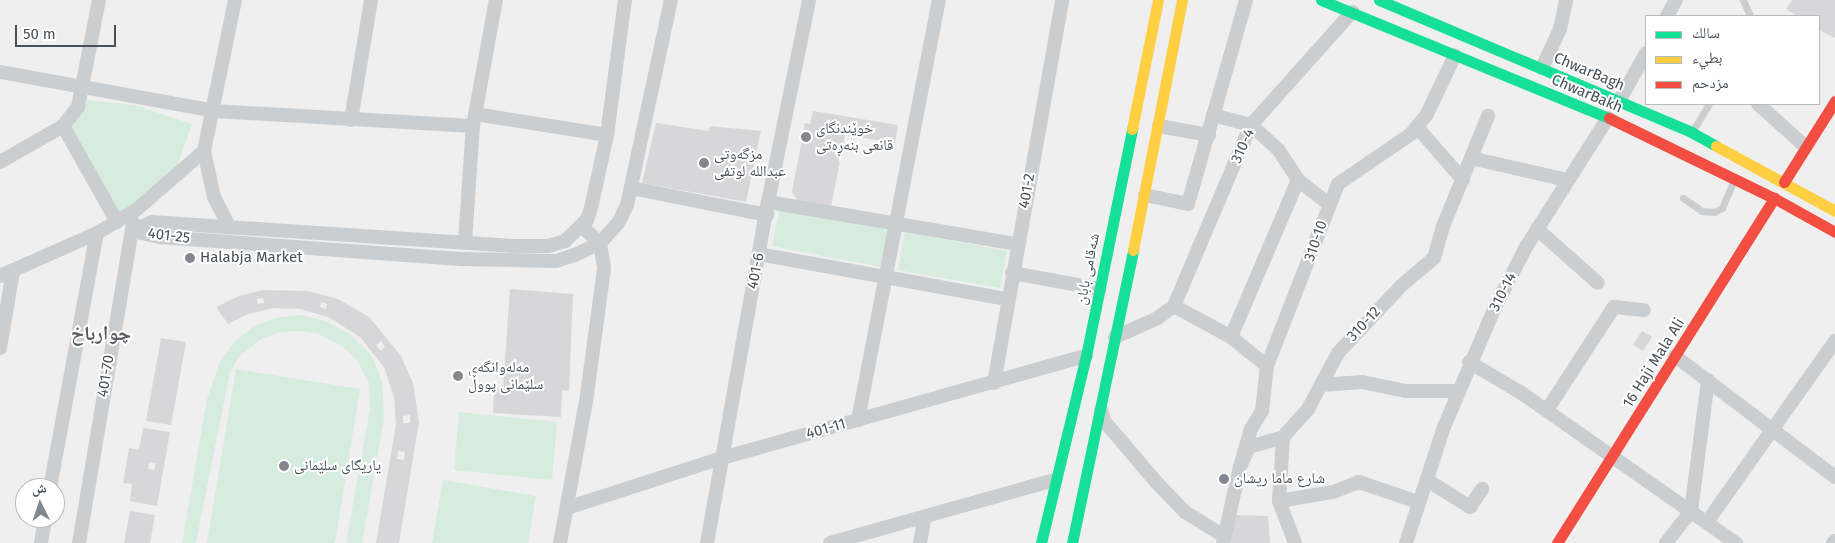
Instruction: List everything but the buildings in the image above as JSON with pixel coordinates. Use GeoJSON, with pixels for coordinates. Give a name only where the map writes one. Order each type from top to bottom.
{"type":"FeatureCollection","features":[{"type":"Feature","properties":{"kind":"main road","name":"شەقامی بابان"},"geometry":{"type":"LineString","coordinates":[[1040,543],[1086,356],[1158,0]]}},
{"type":"Feature","properties":{"kind":"main road"},"geometry":{"type":"LineString","coordinates":[[1072,543],[1159,126],[1182,0]]}},
{"type":"Feature","properties":{"kind":"main road"},"geometry":{"type":"LineString","coordinates":[[1179,13],[1190,0]]}},
{"type":"Feature","properties":{"kind":"main road","name":"ChwarBakh"},"geometry":{"type":"LineString","coordinates":[[1321,0],[1608,118],[1774,198],[1835,232]]}},
{"type":"Feature","properties":{"kind":"main road","name":"ChwarBagh"},"geometry":{"type":"LineString","coordinates":[[1379,0],[1404,5],[1542,68],[1692,132],[1835,211]]}},
{"type":"Feature","properties":{"kind":"main road"},"geometry":{"type":"LineString","coordinates":[[1784,182],[1833,105]]}},
{"type":"Feature","properties":{"kind":"main road","name":"16 Haji Mala Ali"},"geometry":{"type":"LineString","coordinates":[[1557,543],[1774,198]]}},
{"type":"Feature","properties":{"kind":"street"},"geometry":{"type":"LineString","coordinates":[[0,162],[63,126],[78,107],[84,87],[99,0]]}},
{"type":"Feature","properties":{"kind":"street"},"geometry":{"type":"LineString","coordinates":[[229,227],[214,197],[204,151],[214,111],[235,0]]}},
{"type":"Feature","properties":{"kind":"street"},"geometry":{"type":"LineString","coordinates":[[351,120],[371,0]]}},
{"type":"Feature","properties":{"kind":"street"},"geometry":{"type":"LineString","coordinates":[[465,242],[474,120],[496,0]]}},
{"type":"Feature","properties":{"kind":"street"},"geometry":{"type":"LineString","coordinates":[[560,543],[604,268],[600,243],[581,226],[591,208],[607,135],[625,0]]}},
{"type":"Feature","properties":{"kind":"street"},"geometry":{"type":"LineString","coordinates":[[600,243],[623,214],[631,188],[671,0]]}},
{"type":"Feature","properties":{"kind":"street","name":"401-6"},"geometry":{"type":"LineString","coordinates":[[707,543],[759,254],[809,0]]}},
{"type":"Feature","properties":{"kind":"street"},"geometry":{"type":"LineString","coordinates":[[858,420],[939,0]]}},
{"type":"Feature","properties":{"kind":"street","name":"401-2"},"geometry":{"type":"LineString","coordinates":[[994,383],[1007,298],[1062,0]]}},
{"type":"Feature","properties":{"kind":"street"},"geometry":{"type":"LineString","coordinates":[[1145,195],[1188,204],[1246,0]]}},
{"type":"Feature","properties":{"kind":"street"},"geometry":{"type":"LineString","coordinates":[[1542,68],[1560,30],[1566,0]]}},
{"type":"Feature","properties":{"kind":"street"},"geometry":{"type":"LineString","coordinates":[[1668,15],[1676,0]]}},
{"type":"Feature","properties":{"kind":"street","name":"310-4"},"geometry":{"type":"LineString","coordinates":[[1174,306],[1252,125],[1352,12]]}},
{"type":"Feature","properties":{"kind":"street","name":"310-10"},"geometry":{"type":"LineString","coordinates":[[1223,540],[1240,466],[1251,429],[1262,410],[1267,366],[1338,184],[1417,127],[1427,114],[1455,55]]}},
{"type":"Feature","properties":{"kind":"street"},"geometry":{"type":"LineString","coordinates":[[1619,101],[1645,55]]}},
{"type":"Feature","properties":{"kind":"street"},"geometry":{"type":"LineString","coordinates":[[0,72],[214,111],[351,120],[474,120],[607,135]]}},
{"type":"Feature","properties":{"kind":"street"},"geometry":{"type":"LineString","coordinates":[[1759,105],[1806,147]]}},
{"type":"Feature","properties":{"kind":"street"},"geometry":{"type":"LineString","coordinates":[[1213,115],[1252,125],[1278,149],[1298,180],[1329,204]]}},
{"type":"Feature","properties":{"kind":"street","name":"310-12"},"geometry":{"type":"LineString","coordinates":[[1283,437],[1308,408],[1338,353],[1366,322],[1434,258],[1462,180],[1488,116]]}},
{"type":"Feature","properties":{"kind":"street","name":"310-14"},"geometry":{"type":"LineString","coordinates":[[1406,543],[1418,502],[1469,362],[1537,229],[1608,118]]}},
{"type":"Feature","properties":{"kind":"street"},"geometry":{"type":"LineString","coordinates":[[63,126],[116,222]]}},
{"type":"Feature","properties":{"kind":"street"},"geometry":{"type":"LineString","coordinates":[[1159,126],[1209,135]]}},
{"type":"Feature","properties":{"kind":"street"},"geometry":{"type":"LineString","coordinates":[[1417,127],[1462,180]]}},
{"type":"Feature","properties":{"kind":"street"},"geometry":{"type":"LineString","coordinates":[[0,276],[97,233],[136,210],[204,151]]}},
{"type":"Feature","properties":{"kind":"street"},"geometry":{"type":"LineString","coordinates":[[1471,158],[1567,180]]}},
{"type":"Feature","properties":{"kind":"street"},"geometry":{"type":"LineString","coordinates":[[1230,337],[1298,180]]}},
{"type":"Feature","properties":{"kind":"street"},"geometry":{"type":"LineString","coordinates":[[631,188],[896,224],[1017,244]]}},
{"type":"Feature","properties":{"kind":"street","name":"401-70"},"geometry":{"type":"LineString","coordinates":[[79,543],[136,210]]}},
{"type":"Feature","properties":{"kind":"street","name":"401-25"},"geometry":{"type":"LineString","coordinates":[[132,231],[152,222],[548,246],[564,241],[581,226]]}},
{"type":"Feature","properties":{"kind":"street"},"geometry":{"type":"LineString","coordinates":[[1537,229],[1598,284]]}},
{"type":"Feature","properties":{"kind":"street","name":"401-25"},"geometry":{"type":"LineString","coordinates":[[132,231],[160,237],[516,261],[556,261],[600,243]]}},
{"type":"Feature","properties":{"kind":"street"},"geometry":{"type":"LineString","coordinates":[[52,478],[97,233]]}},
{"type":"Feature","properties":{"kind":"street"},"geometry":{"type":"LineString","coordinates":[[759,254],[1007,298]]}},
{"type":"Feature","properties":{"kind":"street"},"geometry":{"type":"LineString","coordinates":[[0,348],[13,271]]}},
{"type":"Feature","properties":{"kind":"street"},"geometry":{"type":"LineString","coordinates":[[1012,273],[1100,289]]}},
{"type":"Feature","properties":{"kind":"street"},"geometry":{"type":"LineString","coordinates":[[1115,337],[1156,319],[1174,306],[1230,337],[1267,366]]}},
{"type":"Feature","properties":{"kind":"street"},"geometry":{"type":"LineString","coordinates":[[1547,410],[1614,307],[1644,310]]}},
{"type":"Feature","properties":{"kind":"street"},"geometry":{"type":"LineString","coordinates":[[1707,522],[1834,345]]}},
{"type":"Feature","properties":{"kind":"street","name":"401-11"},"geometry":{"type":"LineString","coordinates":[[567,508],[722,458],[1086,356]]}},
{"type":"Feature","properties":{"kind":"street"},"geometry":{"type":"LineString","coordinates":[[1675,356],[1835,476]]}},
{"type":"Feature","properties":{"kind":"street"},"geometry":{"type":"LineString","coordinates":[[1469,362],[1547,410],[1736,543]]}},
{"type":"Feature","properties":{"kind":"street"},"geometry":{"type":"LineString","coordinates":[[1666,543],[1691,511],[1708,380]]}},
{"type":"Feature","properties":{"kind":"street"},"geometry":{"type":"LineString","coordinates":[[1321,385],[1362,382],[1406,391],[1458,391]]}},
{"type":"Feature","properties":{"kind":"street"},"geometry":{"type":"LineString","coordinates":[[1100,407],[1105,422],[1158,484],[1185,512],[1223,540]]}},
{"type":"Feature","properties":{"kind":"street"},"geometry":{"type":"LineString","coordinates":[[1240,466],[1249,447],[1283,437],[1279,501],[1294,543]]}},
{"type":"Feature","properties":{"kind":"street"},"geometry":{"type":"LineString","coordinates":[[830,543],[1054,480]]}},
{"type":"Feature","properties":{"kind":"street"},"geometry":{"type":"LineString","coordinates":[[1427,480],[1470,507],[1482,489]]}},
{"type":"Feature","properties":{"kind":"street"},"geometry":{"type":"LineString","coordinates":[[1279,501],[1333,492],[1359,482],[1418,502]]}},
{"type":"Feature","properties":{"kind":"street"},"geometry":{"type":"LineString","coordinates":[[920,543],[925,516]]}},
{"type":"Feature","properties":{"kind":"street"},"geometry":{"type":"LineString","coordinates":[[41,543],[43,528]]}},
{"type":"Feature","properties":{"kind":"lane"},"geometry":{"type":"LineString","coordinates":[[1743,0],[1750,15]]}},
{"type":"Feature","properties":{"kind":"lane"},"geometry":{"type":"LineString","coordinates":[[1692,132],[1708,105]]}},
{"type":"Feature","properties":{"kind":"lane"},"geometry":{"type":"LineString","coordinates":[[1683,198],[1702,211],[1714,212],[1722,208],[1734,179]]}},
{"type":"Feature","properties":{"kind":"green space"},"geometry":{"type":"Polygon","coordinates":[[[87,100],[134,105],[192,124],[175,172],[118,217],[66,127],[87,100]]]}},
{"type":"Feature","properties":{"kind":"green space"},"geometry":{"type":"Polygon","coordinates":[[[780,209],[888,230],[881,267],[772,246],[780,209]]]}},
{"type":"Feature","properties":{"kind":"green space"},"geometry":{"type":"Polygon","coordinates":[[[905,232],[1007,251],[1000,288],[898,270],[905,232]]]}},
{"type":"Feature","properties":{"kind":"green space"},"geometry":{"type":"Polygon","coordinates":[[[300,315],[326,321],[351,335],[372,356],[382,381],[384,419],[362,543],[346,543],[370,409],[369,383],[356,359],[343,347],[319,334],[299,331],[281,332],[261,339],[239,357],[230,372],[196,543],[182,543],[207,399],[221,359],[236,340],[254,326],[276,318],[300,315]]]}},
{"type":"Feature","properties":{"kind":"green space","name":"یاریگای سلێمانی"},"geometry":{"type":"Polygon","coordinates":[[[236,369],[360,389],[335,543],[207,543],[236,369]]]}},
{"type":"Feature","properties":{"kind":"green space"},"geometry":{"type":"Polygon","coordinates":[[[459,412],[557,422],[552,480],[454,470],[459,412]]]}},
{"type":"Feature","properties":{"kind":"green space"},"geometry":{"type":"Polygon","coordinates":[[[443,480],[536,496],[528,543],[432,543],[443,480]]]}},
{"type":"Feature","properties":{"kind":"traffic: fast"},"geometry":{"type":"LineString","coordinates":[[1321,0],[1609,118]]}},
{"type":"Feature","properties":{"kind":"traffic: fast"},"geometry":{"type":"LineString","coordinates":[[1379,0],[1691,132],[1716,146]]}},
{"type":"Feature","properties":{"kind":"traffic: fast"},"geometry":{"type":"LineString","coordinates":[[1041,543],[1086,356],[1132,129]]}},
{"type":"Feature","properties":{"kind":"traffic: fast"},"geometry":{"type":"LineString","coordinates":[[1072,543],[1133,250]]}},
{"type":"Feature","properties":{"kind":"traffic: slow"},"geometry":{"type":"LineString","coordinates":[[1132,129],[1158,0]]}},
{"type":"Feature","properties":{"kind":"traffic: slow"},"geometry":{"type":"LineString","coordinates":[[1133,250],[1182,0]]}},
{"type":"Feature","properties":{"kind":"traffic: slow"},"geometry":{"type":"LineString","coordinates":[[1716,146],[1835,211]]}},
{"type":"Feature","properties":{"kind":"traffic: jam"},"geometry":{"type":"LineString","coordinates":[[1784,182],[1835,101]]}},
{"type":"Feature","properties":{"kind":"traffic: jam"},"geometry":{"type":"LineString","coordinates":[[1609,118],[1774,198],[1835,232]]}},
{"type":"Feature","properties":{"kind":"traffic: jam"},"geometry":{"type":"LineString","coordinates":[[1557,543],[1774,198]]}},
{"type":"Feature","properties":{"kind":"place","name":"خوێندنگای قانعی بنەڕەتی"},"geometry":{"type":"Point","coordinates":[806,137]}},
{"type":"Feature","properties":{"kind":"place","name":"مزگەوتی عبداللە لوتفی"},"geometry":{"type":"Point","coordinates":[704,163]}},
{"type":"Feature","properties":{"kind":"place","name":"Halabja Market"},"geometry":{"type":"Point","coordinates":[190,258]}},
{"type":"Feature","properties":{"kind":"place","name":"مەلەوانگەی سلێمانی پووڵ"},"geometry":{"type":"Point","coordinates":[458,376]}},
{"type":"Feature","properties":{"kind":"place","name":"یاریگای سلێمانی"},"geometry":{"type":"Point","coordinates":[284,466]}},
{"type":"Feature","properties":{"kind":"place","name":"شارع ماما ريشان"},"geometry":{"type":"Point","coordinates":[1224,479]}},
{"type":"Feature","properties":{"kind":"district","name":"چوارباخ"},"geometry":{"type":"Point","coordinates":[101,333]}}]}
